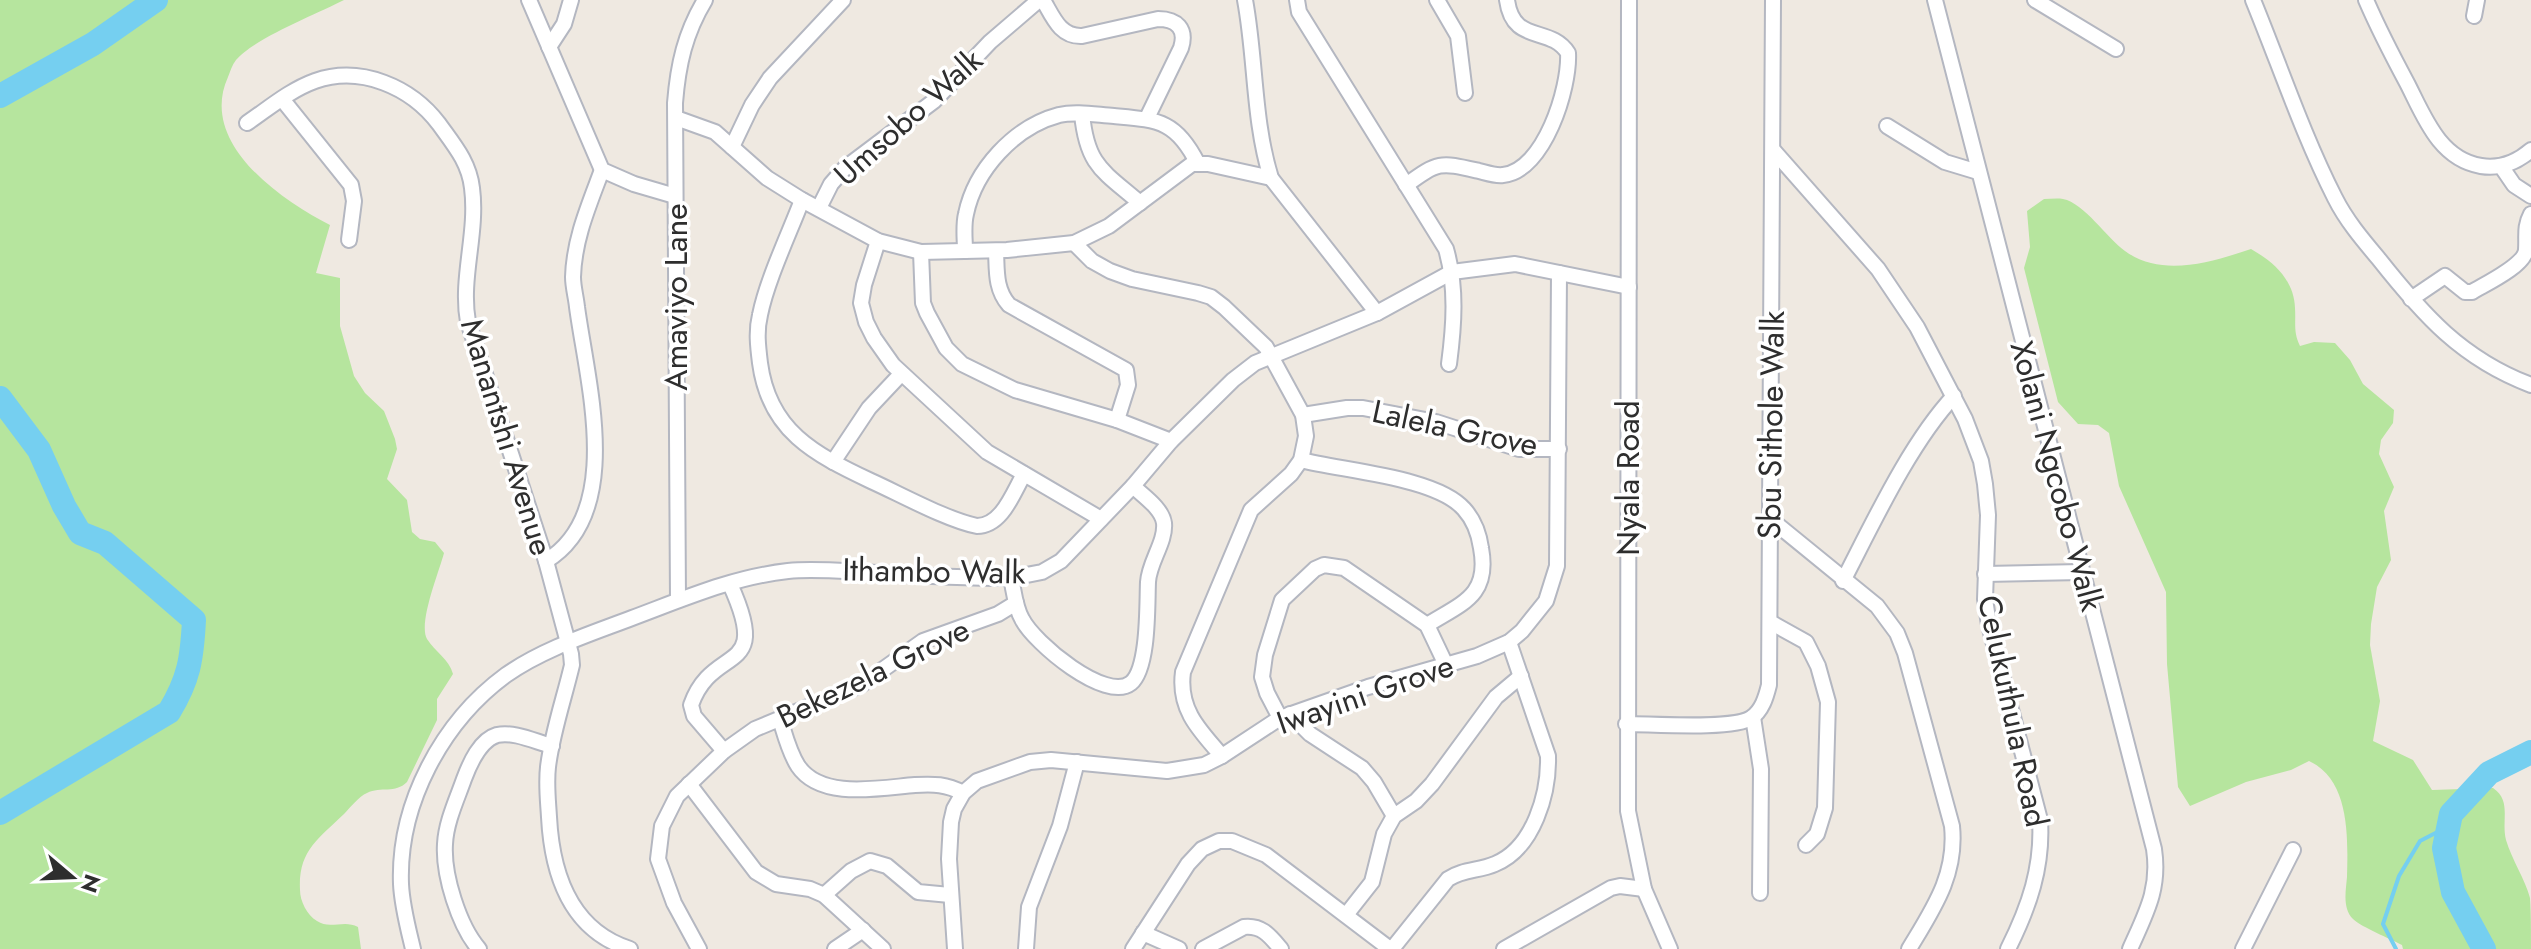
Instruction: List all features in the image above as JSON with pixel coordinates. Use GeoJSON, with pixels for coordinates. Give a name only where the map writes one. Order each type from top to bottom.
{"type":"FeatureCollection","features":[{"type":"Feature","properties":{"kind":"street"},"geometry":{"type":"LineString","coordinates":[[529,0],[602,170],[577,244],[573,281],[595,443],[593,488],[587,509],[570,541],[546,561]]}},
{"type":"Feature","properties":{"kind":"street"},"geometry":{"type":"LineString","coordinates":[[549,47],[562,29],[571,0]]}},
{"type":"Feature","properties":{"kind":"street","name":"Amaviyo Lane"},"geometry":{"type":"LineString","coordinates":[[678,600],[676,118],[680,56],[705,0]]}},
{"type":"Feature","properties":{"kind":"street"},"geometry":{"type":"LineString","coordinates":[[732,147],[752,105],[770,78],[843,0]]}},
{"type":"Feature","properties":{"kind":"street"},"geometry":{"type":"LineString","coordinates":[[1041,0],[1060,29],[1070,35],[1082,36],[1158,19],[1168,19],[1182,29],[1184,37],[1181,48],[1147,118]]}},
{"type":"Feature","properties":{"kind":"street","name":"Umsobo Walk"},"geometry":{"type":"LineString","coordinates":[[819,208],[831,184],[845,168],[934,101],[990,42],[1041,0]]}},
{"type":"Feature","properties":{"kind":"street"},"geometry":{"type":"LineString","coordinates":[[1245,0],[1263,153],[1271,178],[1377,313]]}},
{"type":"Feature","properties":{"kind":"street"},"geometry":{"type":"LineString","coordinates":[[1297,0],[1299,12],[1446,249],[1452,272],[1454,321],[1449,364]]}},
{"type":"Feature","properties":{"kind":"street"},"geometry":{"type":"LineString","coordinates":[[1437,0],[1458,36],[1465,93]]}},
{"type":"Feature","properties":{"kind":"street"},"geometry":{"type":"LineString","coordinates":[[1406,185],[1438,164],[1507,174],[1526,165],[1540,147],[1561,100],[1568,53],[1562,45],[1518,27],[1507,0]]}},
{"type":"Feature","properties":{"kind":"street","name":"Nyala Road"},"geometry":{"type":"LineString","coordinates":[[1629,0],[1628,811],[1644,889],[1670,949]]}},
{"type":"Feature","properties":{"kind":"street","name":"Sbu Sithole Walk"},"geometry":{"type":"LineString","coordinates":[[1753,717],[1764,702],[1769,685],[1773,0]]}},
{"type":"Feature","properties":{"kind":"street","name":"Xolani Ngcobo Walk"},"geometry":{"type":"LineString","coordinates":[[1935,0],[2154,849],[2157,869],[2155,887],[2130,949]]}},
{"type":"Feature","properties":{"kind":"street"},"geometry":{"type":"LineString","coordinates":[[2035,0],[2116,49]]}},
{"type":"Feature","properties":{"kind":"street"},"geometry":{"type":"LineString","coordinates":[[2063,16],[2071,0]]}},
{"type":"Feature","properties":{"kind":"street"},"geometry":{"type":"LineString","coordinates":[[2253,0],[2336,200],[2355,230],[2411,299],[2460,348],[2487,365],[2531,385]]}},
{"type":"Feature","properties":{"kind":"street"},"geometry":{"type":"LineString","coordinates":[[2366,0],[2442,145],[2454,157],[2474,165],[2501,166],[2508,165],[2531,150]]}},
{"type":"Feature","properties":{"kind":"street"},"geometry":{"type":"LineString","coordinates":[[2474,16],[2477,0]]}},
{"type":"Feature","properties":{"kind":"street","name":"Manantshi Avenue"},"geometry":{"type":"LineString","coordinates":[[247,123],[313,82],[349,76],[386,83],[420,102],[463,156],[469,171],[474,206],[466,287],[468,322],[546,561],[569,642],[572,665],[548,768],[552,850],[560,882],[575,912],[591,929],[613,943],[630,949]]}},
{"type":"Feature","properties":{"kind":"street"},"geometry":{"type":"LineString","coordinates":[[282,99],[351,185],[354,201],[349,240]]}},
{"type":"Feature","properties":{"kind":"street"},"geometry":{"type":"LineString","coordinates":[[1082,114],[1084,139],[1090,154],[1140,203]]}},
{"type":"Feature","properties":{"kind":"street"},"geometry":{"type":"LineString","coordinates":[[965,251],[966,211],[994,158],[1008,143],[1058,116],[1082,114],[1147,118],[1174,131],[1190,148],[1198,164]]}},
{"type":"Feature","properties":{"kind":"street"},"geometry":{"type":"LineString","coordinates":[[676,118],[709,128],[767,178],[802,200],[878,241],[921,252],[996,251],[1074,243],[1096,234],[1184,169],[1198,164],[1271,178]]}},
{"type":"Feature","properties":{"kind":"street"},"geometry":{"type":"LineString","coordinates":[[1887,126],[1945,162],[1978,172]]}},
{"type":"Feature","properties":{"kind":"street","name":"Celukuthula Road"},"geometry":{"type":"LineString","coordinates":[[1773,150],[1878,269],[1917,327],[1954,396],[1981,461],[1988,515],[1985,599],[1989,625],[2040,820],[2042,848],[2024,917],[2008,949]]}},
{"type":"Feature","properties":{"kind":"street"},"geometry":{"type":"LineString","coordinates":[[2501,166],[2514,185],[2531,196]]}},
{"type":"Feature","properties":{"kind":"street"},"geometry":{"type":"LineString","coordinates":[[602,170],[634,184],[675,196]]}},
{"type":"Feature","properties":{"kind":"street"},"geometry":{"type":"LineString","coordinates":[[802,200],[762,306],[757,340],[765,393],[775,411],[800,440],[833,462],[957,519],[982,526],[998,518],[1024,474]]}},
{"type":"Feature","properties":{"kind":"street"},"geometry":{"type":"LineString","coordinates":[[2411,299],[2445,276],[2465,292],[2472,292],[2517,264],[2525,252],[2526,225],[2531,214]]}},
{"type":"Feature","properties":{"kind":"street"},"geometry":{"type":"LineString","coordinates":[[878,241],[864,285],[862,310],[874,338],[901,374],[980,447],[1101,519]]}},
{"type":"Feature","properties":{"kind":"street"},"geometry":{"type":"LineString","coordinates":[[1074,243],[1092,261],[1110,271],[1211,297],[1251,329],[1271,357],[1303,415],[1306,436],[1301,460],[1291,474],[1251,510],[1183,672],[1181,685],[1186,710],[1222,756]]}},
{"type":"Feature","properties":{"kind":"street"},"geometry":{"type":"LineString","coordinates":[[996,251],[1000,292],[1009,305],[1126,370],[1128,385],[1117,420]]}},
{"type":"Feature","properties":{"kind":"street"},"geometry":{"type":"LineString","coordinates":[[921,252],[923,303],[931,323],[953,356],[997,384],[1117,420],[1171,441]]}},
{"type":"Feature","properties":{"kind":"street","name":"Ithambo Walk"},"geometry":{"type":"LineString","coordinates":[[413,949],[401,884],[405,831],[412,806],[425,774],[452,728],[487,691],[526,663],[569,642],[678,600],[760,575],[816,570],[1011,578],[1033,575],[1050,569],[1133,486],[1171,441],[1233,380],[1255,363],[1377,313],[1452,272],[1502,264],[1629,287]]}},
{"type":"Feature","properties":{"kind":"street","name":"Iwayini Grove"},"geometry":{"type":"LineString","coordinates":[[963,793],[977,781],[1030,762],[1051,760],[1178,770],[1204,765],[1285,716],[1368,687],[1477,656],[1509,642],[1539,612],[1552,588],[1559,541],[1559,273]]}},
{"type":"Feature","properties":{"kind":"street"},"geometry":{"type":"LineString","coordinates":[[833,462],[869,408],[901,374]]}},
{"type":"Feature","properties":{"kind":"street"},"geometry":{"type":"LineString","coordinates":[[1843,581],[1916,448],[1939,412],[1954,396]]}},
{"type":"Feature","properties":{"kind":"street","name":"Lalela Grove"},"geometry":{"type":"LineString","coordinates":[[1303,415],[1363,408],[1436,422],[1519,449],[1559,449]]}},
{"type":"Feature","properties":{"kind":"street"},"geometry":{"type":"LineString","coordinates":[[1301,460],[1407,481],[1444,494],[1463,507],[1471,518],[1481,547],[1481,582],[1469,599],[1427,625]]}},
{"type":"Feature","properties":{"kind":"street"},"geometry":{"type":"LineString","coordinates":[[1011,578],[1022,620],[1067,665],[1110,687],[1123,687],[1132,682],[1140,668],[1149,575],[1164,523],[1159,512],[1133,486]]}},
{"type":"Feature","properties":{"kind":"street"},"geometry":{"type":"LineString","coordinates":[[1769,518],[1877,606],[1897,633],[1905,653],[1952,826],[1954,849],[1946,882],[1909,949]]}},
{"type":"Feature","properties":{"kind":"street"},"geometry":{"type":"LineString","coordinates":[[1394,816],[1362,768],[1285,716],[1267,693],[1262,677],[1265,655],[1282,600],[1315,569],[1324,565],[1344,568],[1427,625],[1446,665]]}},
{"type":"Feature","properties":{"kind":"street"},"geometry":{"type":"LineString","coordinates":[[1985,574],[2082,572]]}},
{"type":"Feature","properties":{"kind":"street"},"geometry":{"type":"LineString","coordinates":[[724,751],[701,725],[691,705],[701,686],[739,653],[745,640],[745,620],[730,584]]}},
{"type":"Feature","properties":{"kind":"street","name":"Bekezela Grove"},"geometry":{"type":"LineString","coordinates":[[699,949],[674,903],[658,859],[659,836],[677,796],[724,751],[755,729],[861,685],[923,641],[998,614],[1016,603]]}},
{"type":"Feature","properties":{"kind":"street"},"geometry":{"type":"LineString","coordinates":[[1770,622],[1806,642],[1818,666],[1828,702],[1825,808],[1817,834],[1806,845]]}},
{"type":"Feature","properties":{"kind":"street"},"geometry":{"type":"LineString","coordinates":[[1133,949],[1188,864],[1202,849],[1219,841],[1232,841],[1266,855],[1387,948],[1448,879],[1457,873],[1494,865],[1507,858],[1533,825],[1544,791],[1548,756],[1509,642]]}},
{"type":"Feature","properties":{"kind":"street"},"geometry":{"type":"LineString","coordinates":[[1346,915],[1372,882],[1384,834],[1394,816],[1416,801],[1432,784],[1496,697],[1521,676]]}},
{"type":"Feature","properties":{"kind":"street"},"geometry":{"type":"LineString","coordinates":[[1626,724],[1735,724],[1753,717],[1761,769],[1760,893]]}},
{"type":"Feature","properties":{"kind":"street"},"geometry":{"type":"LineString","coordinates":[[780,719],[799,767],[820,785],[848,789],[932,783],[963,793],[951,822],[950,895],[955,949]]}},
{"type":"Feature","properties":{"kind":"street"},"geometry":{"type":"LineString","coordinates":[[479,949],[462,923],[446,863],[446,833],[459,791],[472,760],[492,737],[507,735],[552,746]]}},
{"type":"Feature","properties":{"kind":"street"},"geometry":{"type":"LineString","coordinates":[[1026,949],[1029,907],[1060,826],[1077,762]]}},
{"type":"Feature","properties":{"kind":"street"},"geometry":{"type":"LineString","coordinates":[[689,784],[750,866],[762,877],[824,895],[883,949]]}},
{"type":"Feature","properties":{"kind":"street"},"geometry":{"type":"LineString","coordinates":[[2243,949],[2293,850]]}},
{"type":"Feature","properties":{"kind":"street"},"geometry":{"type":"LineString","coordinates":[[824,895],[851,871],[870,861],[887,866],[918,892],[950,895]]}},
{"type":"Feature","properties":{"kind":"street"},"geometry":{"type":"LineString","coordinates":[[1504,949],[1611,888],[1627,886],[1644,889]]}},
{"type":"Feature","properties":{"kind":"street"},"geometry":{"type":"LineString","coordinates":[[1203,949],[1250,926],[1266,931],[1281,949]]}},
{"type":"Feature","properties":{"kind":"street"},"geometry":{"type":"LineString","coordinates":[[835,949],[863,930]]}},
{"type":"Feature","properties":{"kind":"street"},"geometry":{"type":"LineString","coordinates":[[1143,933],[1179,949]]}},
{"type":"Feature","properties":{"kind":"green space"},"geometry":{"type":"Polygon","coordinates":[[[0,0],[344,0],[271,35],[244,52],[232,66],[222,101],[224,124],[234,146],[249,166],[289,201],[330,225],[316,273],[340,278],[340,326],[354,376],[365,393],[384,411],[395,439],[397,449],[387,479],[407,500],[412,532],[420,539],[435,542],[444,553],[425,621],[427,639],[453,674],[437,699],[437,720],[407,782],[398,788],[372,791],[361,797],[318,839],[302,865],[300,894],[307,911],[322,924],[358,927],[361,949],[0,949],[0,0]]]}},
{"type":"Feature","properties":{"kind":"green space"},"geometry":{"type":"Polygon","coordinates":[[[2044,199],[2071,202],[2125,251],[2155,264],[2187,265],[2251,249],[2275,266],[2287,280],[2294,298],[2300,346],[2314,342],[2335,343],[2350,360],[2363,384],[2394,410],[2393,423],[2381,440],[2379,454],[2394,487],[2384,511],[2391,560],[2377,587],[2371,624],[2370,645],[2380,701],[2373,741],[2413,760],[2432,790],[2493,788],[2499,793],[2504,805],[2506,840],[2530,898],[2531,949],[2403,949],[2402,945],[2353,919],[2347,910],[2346,899],[2344,811],[2332,782],[2309,761],[2291,770],[2246,782],[2190,806],[2178,787],[2167,664],[2166,592],[2119,486],[2109,433],[2098,425],[2078,424],[2058,402],[2024,268],[2030,247],[2027,211],[2044,199]]]}},
{"type":"Feature","properties":{"kind":"waterway"},"geometry":{"type":"LineString","coordinates":[[0,96],[93,44],[156,0]]}},
{"type":"Feature","properties":{"kind":"waterway"},"geometry":{"type":"LineString","coordinates":[[0,398],[39,450],[80,533],[105,543],[194,620],[188,668],[169,712],[0,813]]}},
{"type":"Feature","properties":{"kind":"waterway"},"geometry":{"type":"LineString","coordinates":[[2484,949],[2453,892],[2444,848],[2451,814],[2489,773],[2531,752]]}},
{"type":"Feature","properties":{"kind":"waterway"},"geometry":{"type":"LineString","coordinates":[[2396,949],[2383,924],[2399,876],[2420,841],[2449,826]]}}]}
